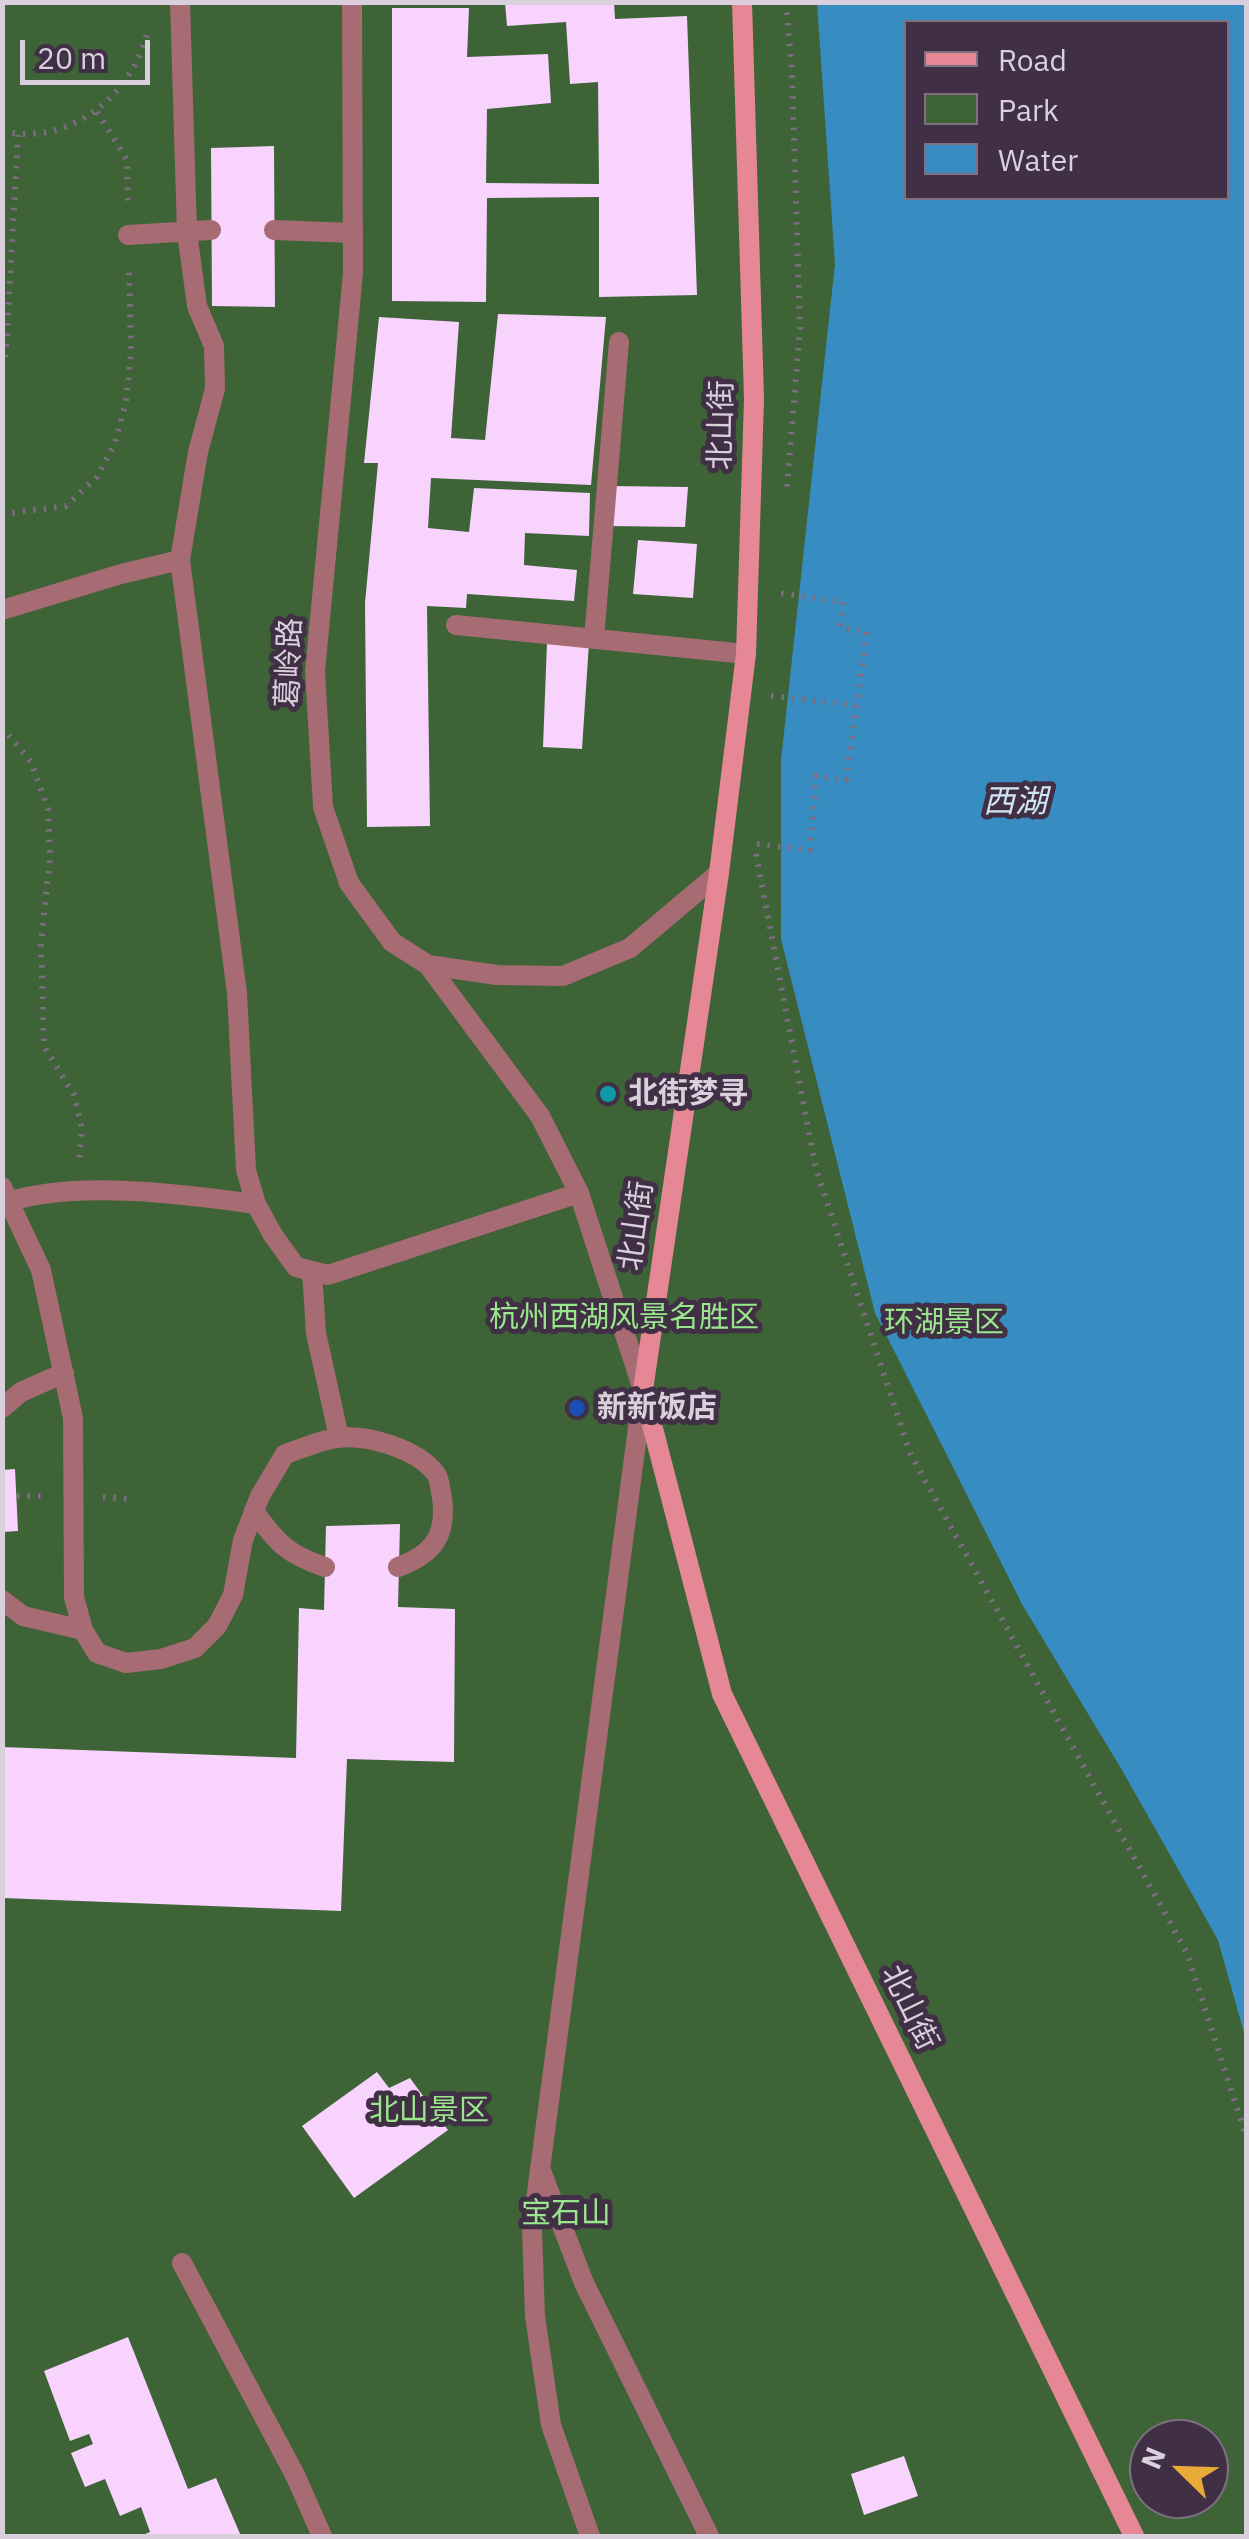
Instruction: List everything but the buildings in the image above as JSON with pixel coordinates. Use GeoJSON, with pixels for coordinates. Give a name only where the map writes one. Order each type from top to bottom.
{"type":"FeatureCollection","features":[{"type":"Feature","properties":{"kind":"main road","name":"北山街"},"geometry":{"type":"LineString","coordinates":[[742,2],[754,399],[746,654],[719,873],[643,1390],[722,1694],[1134,2536]]}},
{"type":"Feature","properties":{"kind":"street"},"geometry":{"type":"LineString","coordinates":[[180,2],[187,232],[197,306],[214,346],[216,389],[198,452],[180,560],[237,993],[246,1170],[256,1204],[296,1267],[328,1275],[579,1193]]}},
{"type":"Feature","properties":{"kind":"street","name":"葛岭路"},"geometry":{"type":"LineString","coordinates":[[352,2],[350,311],[315,671],[323,807],[349,883],[392,942],[428,965],[497,975],[563,976],[630,948],[719,873]]}},
{"type":"Feature","properties":{"kind":"street"},"geometry":{"type":"LineString","coordinates":[[128,235],[211,230]]}},
{"type":"Feature","properties":{"kind":"street"},"geometry":{"type":"LineString","coordinates":[[274,230],[353,233]]}},
{"type":"Feature","properties":{"kind":"street"},"geometry":{"type":"LineString","coordinates":[[594,639],[618,342]]}},
{"type":"Feature","properties":{"kind":"street"},"geometry":{"type":"LineString","coordinates":[[2,610],[180,560]]}},
{"type":"Feature","properties":{"kind":"street"},"geometry":{"type":"LineString","coordinates":[[456,625],[746,654]]}},
{"type":"Feature","properties":{"kind":"street"},"geometry":{"type":"LineString","coordinates":[[428,965],[540,1116],[579,1193],[643,1390],[532,2230],[535,2316],[552,2425],[590,2536]]}},
{"type":"Feature","properties":{"kind":"street"},"geometry":{"type":"LineString","coordinates":[[256,1204],[178,1193],[46,1192],[5,1197],[41,1270],[73,1418],[74,1597],[83,1630],[98,1653],[126,1663],[161,1659],[195,1648],[217,1626],[233,1595],[243,1540],[285,1454],[339,1438],[386,1443],[416,1455],[438,1476],[444,1514],[438,1541],[415,1561],[398,1567]]}},
{"type":"Feature","properties":{"kind":"street"},"geometry":{"type":"LineString","coordinates":[[312,1271],[316,1333],[339,1438]]}},
{"type":"Feature","properties":{"kind":"street"},"geometry":{"type":"LineString","coordinates":[[2,1408],[21,1392],[64,1373]]}},
{"type":"Feature","properties":{"kind":"street"},"geometry":{"type":"LineString","coordinates":[[254,1511],[277,1544],[302,1559],[325,1566]]}},
{"type":"Feature","properties":{"kind":"street"},"geometry":{"type":"LineString","coordinates":[[2,1600],[23,1616],[83,1630]]}},
{"type":"Feature","properties":{"kind":"street"},"geometry":{"type":"LineString","coordinates":[[540,2168],[584,2283],[709,2536]]}},
{"type":"Feature","properties":{"kind":"street"},"geometry":{"type":"LineString","coordinates":[[182,2263],[295,2475],[322,2536]]}},
{"type":"Feature","properties":{"kind":"path"},"geometry":{"type":"LineString","coordinates":[[786,2],[792,72],[800,329],[786,499]]}},
{"type":"Feature","properties":{"kind":"path"},"geometry":{"type":"LineString","coordinates":[[2,131],[56,132],[96,112],[140,59],[150,23]]}},
{"type":"Feature","properties":{"kind":"path"},"geometry":{"type":"LineString","coordinates":[[2,514],[66,506],[97,477],[114,443],[126,402],[131,353],[127,160],[96,112]]}},
{"type":"Feature","properties":{"kind":"path"},"geometry":{"type":"LineString","coordinates":[[2,368],[18,134]]}},
{"type":"Feature","properties":{"kind":"path"},"geometry":{"type":"LineString","coordinates":[[777,610],[780,574]]}},
{"type":"Feature","properties":{"kind":"path"},"geometry":{"type":"LineString","coordinates":[[757,844],[810,850],[816,776],[846,780],[867,632],[840,627],[843,602],[778,594]]}},
{"type":"Feature","properties":{"kind":"path"},"geometry":{"type":"LineString","coordinates":[[768,715],[771,679]]}},
{"type":"Feature","properties":{"kind":"path"},"geometry":{"type":"LineString","coordinates":[[770,696],[856,705]]}},
{"type":"Feature","properties":{"kind":"path"},"geometry":{"type":"LineString","coordinates":[[2,727],[31,762],[48,809],[50,858],[41,944],[44,1046],[74,1094],[82,1128],[77,1192]]}},
{"type":"Feature","properties":{"kind":"path"},"geometry":{"type":"LineString","coordinates":[[758,826],[757,844],[816,1169],[910,1453],[1186,1953],[1246,2136]]}},
{"type":"Feature","properties":{"kind":"green space","name":"北山景区"},"geometry":{"type":"Polygon","coordinates":[[[2,3],[1246,3],[1246,2536],[3,2536],[2,3]]]}},
{"type":"Feature","properties":{"kind":"water","name":"西湖"},"geometry":{"type":"Polygon","coordinates":[[[817,3],[1246,3],[1246,2040],[1218,1940],[1023,1606],[875,1313],[781,939],[781,760],[835,264],[817,3]]]}},
{"type":"Feature","properties":{"kind":"place","name":"北街梦寻"},"geometry":{"type":"Point","coordinates":[608,1094]}},
{"type":"Feature","properties":{"kind":"place","name":"新新饭店"},"geometry":{"type":"Point","coordinates":[577,1408]}},
{"type":"Feature","properties":{"kind":"park label","name":"杭州西湖风景名胜区"},"geometry":{"type":"Point","coordinates":[624,1318]}},
{"type":"Feature","properties":{"kind":"park label","name":"环湖景区"},"geometry":{"type":"Point","coordinates":[944,1323]}},
{"type":"Feature","properties":{"kind":"park label","name":"宝石山"},"geometry":{"type":"Point","coordinates":[566,2214]}}]}
